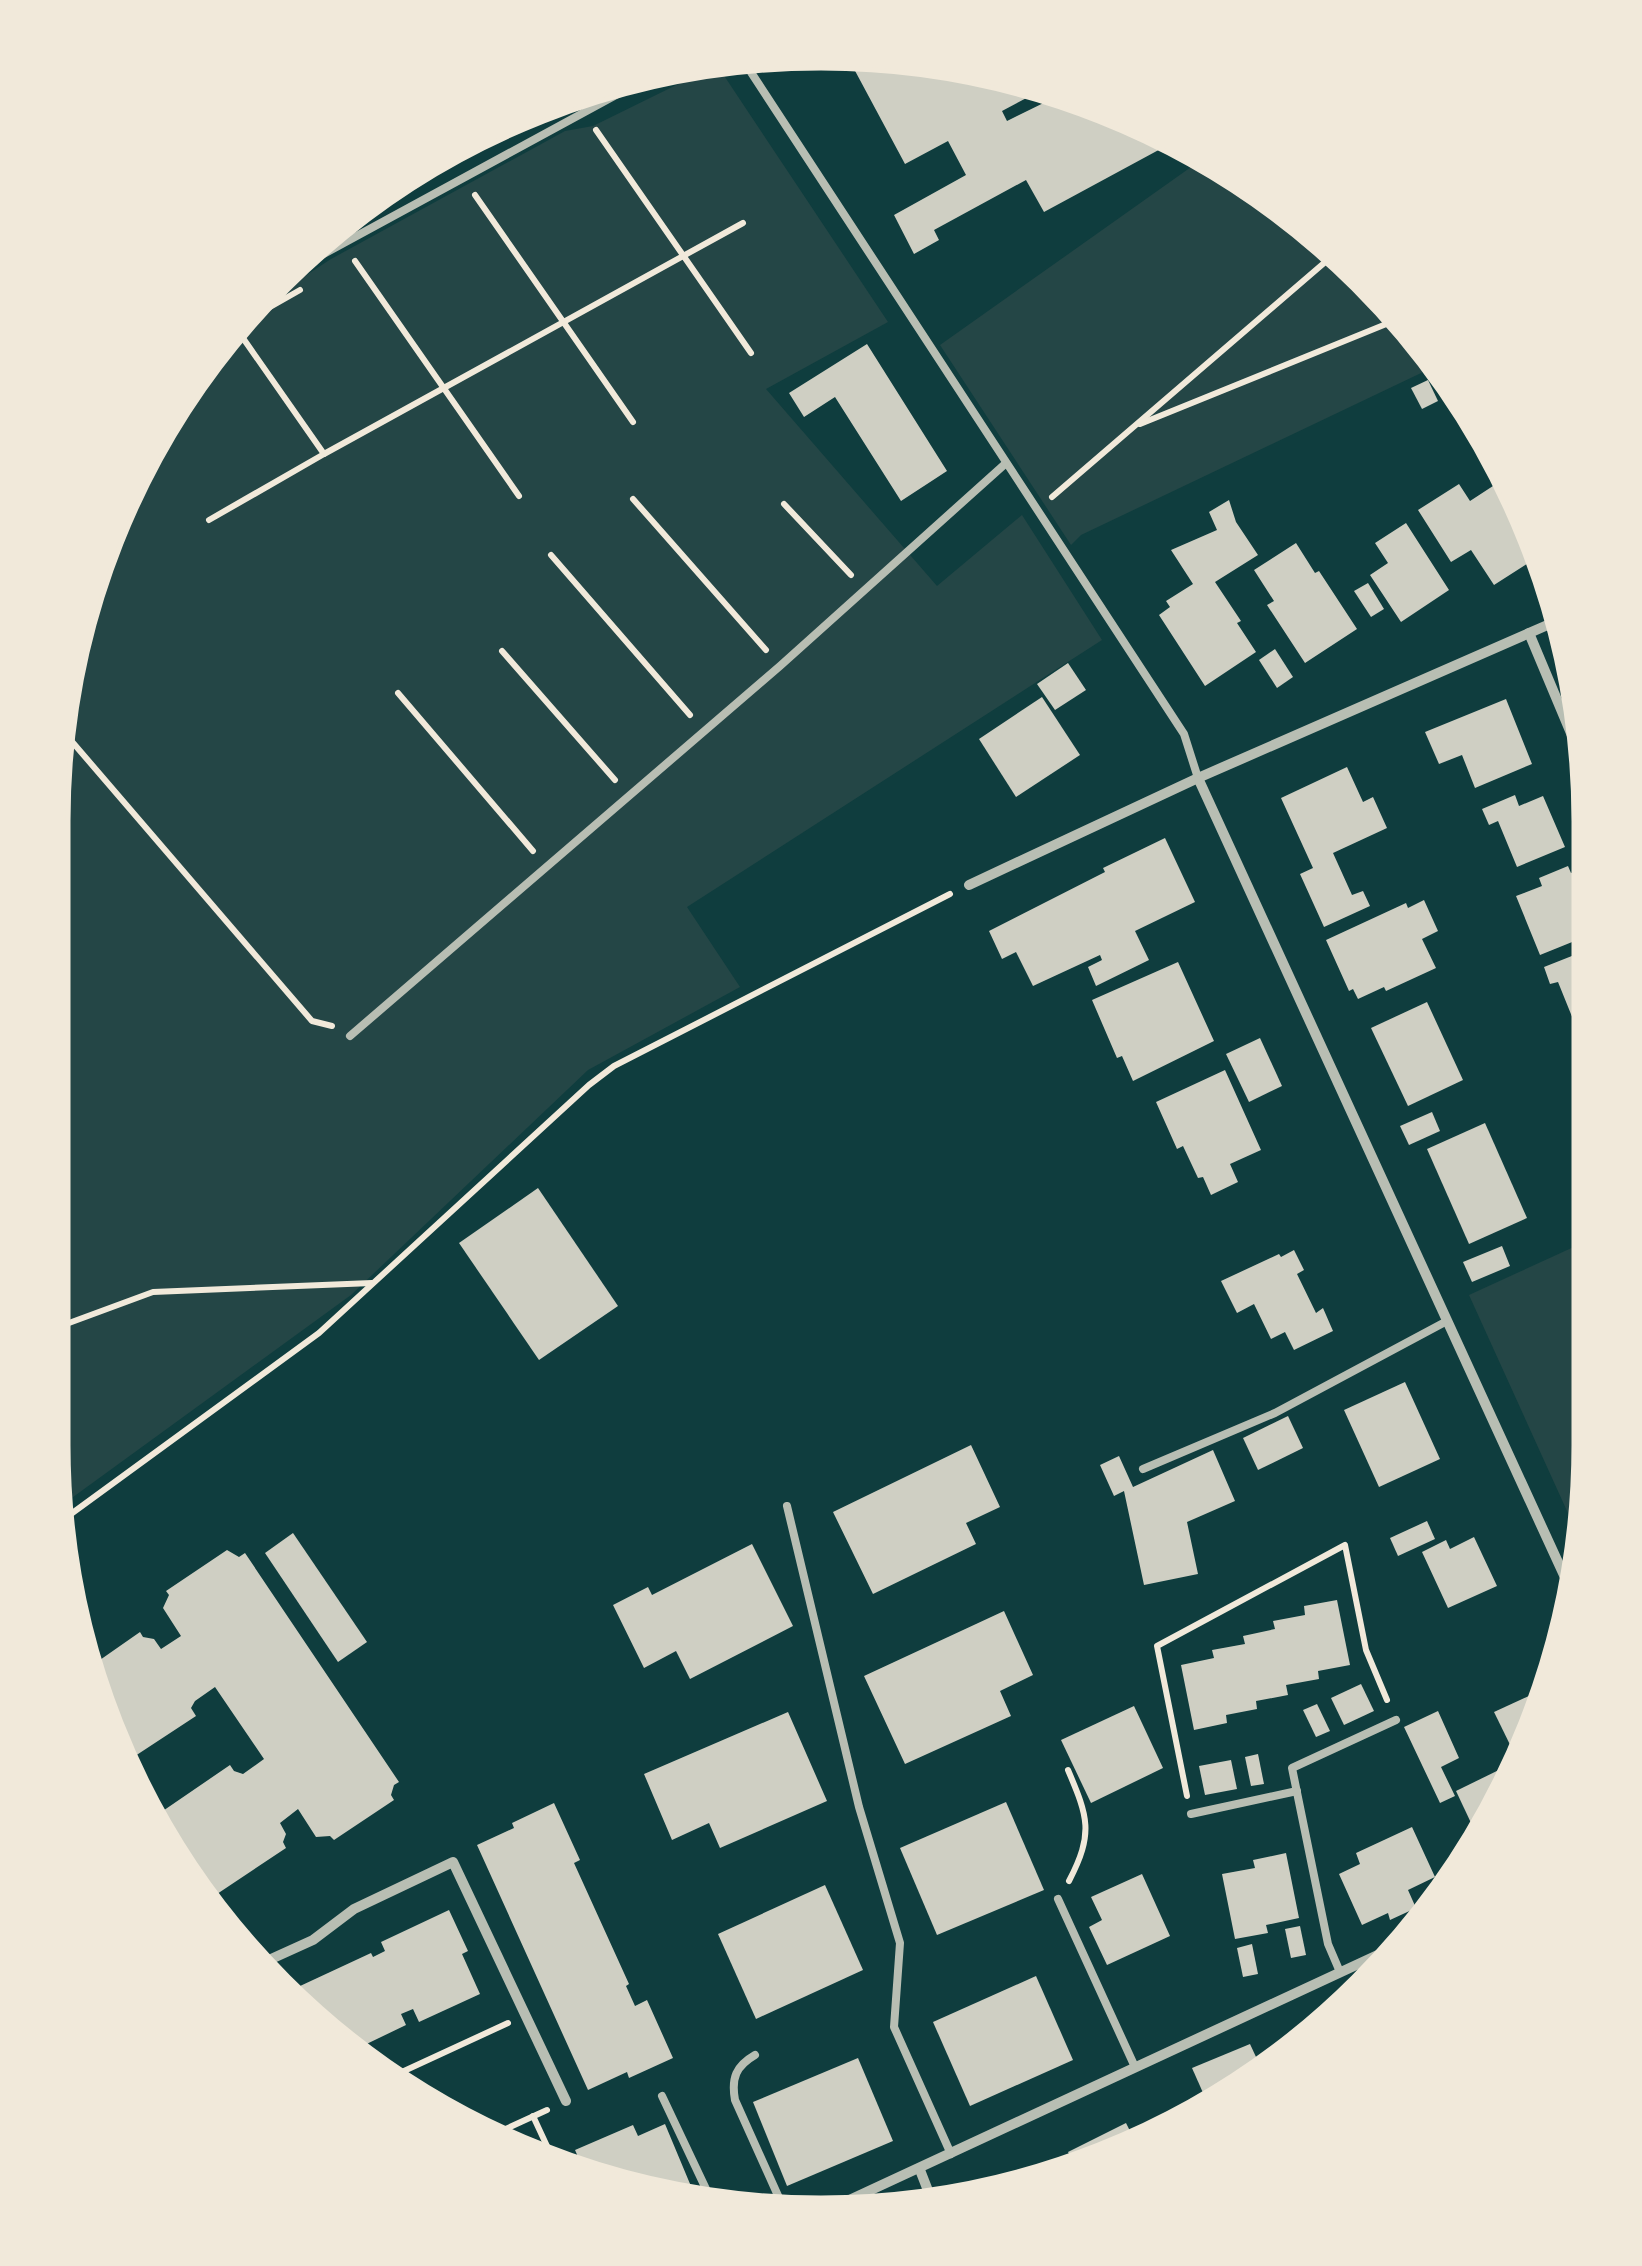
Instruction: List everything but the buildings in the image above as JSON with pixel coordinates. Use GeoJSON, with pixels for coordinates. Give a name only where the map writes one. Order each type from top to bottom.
{"type":"FeatureCollection","features":[{"type":"Feature","properties":{"kind":"street"},"geometry":{"type":"LineString","coordinates":[[969,885],[1198,778],[1548,624]]}},
{"type":"Feature","properties":{"kind":"street"},"geometry":{"type":"LineString","coordinates":[[1528,632],[1568,728]]}},
{"type":"Feature","properties":{"kind":"street"},"geometry":{"type":"LineString","coordinates":[[1198,778],[1563,1573]]}},
{"type":"Feature","properties":{"kind":"street"},"geometry":{"type":"LineString","coordinates":[[270,1959],[313,1940],[354,1909],[453,1862],[566,2101]]}},
{"type":"Feature","properties":{"kind":"street"},"geometry":{"type":"LineString","coordinates":[[859,2197],[1375,1956]]}},
{"type":"Feature","properties":{"kind":"street"},"geometry":{"type":"LineString","coordinates":[[920,2170],[928,2191]]}},
{"type":"Feature","properties":{"kind":"lane"},"geometry":{"type":"LineString","coordinates":[[750,71],[1184,734],[1198,778]]}},
{"type":"Feature","properties":{"kind":"lane"},"geometry":{"type":"LineString","coordinates":[[325,253],[612,97]]}},
{"type":"Feature","properties":{"kind":"lane"},"geometry":{"type":"LineString","coordinates":[[350,1036],[780,666],[1005,464]]}},
{"type":"Feature","properties":{"kind":"lane"},"geometry":{"type":"LineString","coordinates":[[1143,1469],[1276,1413],[1446,1321]]}},
{"type":"Feature","properties":{"kind":"lane"},"geometry":{"type":"LineString","coordinates":[[787,1506],[859,1807],[900,1943],[894,2027],[951,2154]]}},
{"type":"Feature","properties":{"kind":"lane"},"geometry":{"type":"LineString","coordinates":[[1340,1972],[1328,1944],[1292,1768],[1396,1720]]}},
{"type":"Feature","properties":{"kind":"lane"},"geometry":{"type":"LineString","coordinates":[[1191,1814],[1297,1791]]}},
{"type":"Feature","properties":{"kind":"lane"},"geometry":{"type":"LineString","coordinates":[[1058,1900],[1135,2067]]}},
{"type":"Feature","properties":{"kind":"lane"},"geometry":{"type":"LineString","coordinates":[[755,2055],[734,2074],[732,2086],[779,2197]]}},
{"type":"Feature","properties":{"kind":"lane"},"geometry":{"type":"LineString","coordinates":[[662,2096],[706,2189]]}},
{"type":"Feature","properties":{"kind":"path"},"geometry":{"type":"LineString","coordinates":[[585,112],[751,353]]}},
{"type":"Feature","properties":{"kind":"path"},"geometry":{"type":"LineString","coordinates":[[474,194],[633,422]]}},
{"type":"Feature","properties":{"kind":"path"},"geometry":{"type":"LineString","coordinates":[[209,520],[743,223]]}},
{"type":"Feature","properties":{"kind":"path"},"geometry":{"type":"LineString","coordinates":[[355,260],[520,496]]}},
{"type":"Feature","properties":{"kind":"path"},"geometry":{"type":"LineString","coordinates":[[1036,511],[1326,261]]}},
{"type":"Feature","properties":{"kind":"path"},"geometry":{"type":"LineString","coordinates":[[1134,426],[1387,323]]}},
{"type":"Feature","properties":{"kind":"path"},"geometry":{"type":"LineString","coordinates":[[243,338],[324,454]]}},
{"type":"Feature","properties":{"kind":"path"},"geometry":{"type":"LineString","coordinates":[[632,499],[780,666]]}},
{"type":"Feature","properties":{"kind":"path"},"geometry":{"type":"LineString","coordinates":[[784,504],[865,591]]}},
{"type":"Feature","properties":{"kind":"path"},"geometry":{"type":"LineString","coordinates":[[551,555],[704,731]]}},
{"type":"Feature","properties":{"kind":"path"},"geometry":{"type":"LineString","coordinates":[[502,651],[629,796]]}},
{"type":"Feature","properties":{"kind":"path"},"geometry":{"type":"LineString","coordinates":[[398,693],[547,867]]}},
{"type":"Feature","properties":{"kind":"path"},"geometry":{"type":"LineString","coordinates":[[72,742],[312,1021],[338,1028],[350,1036]]}},
{"type":"Feature","properties":{"kind":"path"},"geometry":{"type":"LineString","coordinates":[[71,1514],[319,1333],[614,1066],[969,885]]}},
{"type":"Feature","properties":{"kind":"path"},"geometry":{"type":"LineString","coordinates":[[68,1323],[153,1292],[374,1283]]}},
{"type":"Feature","properties":{"kind":"path"},"geometry":{"type":"LineString","coordinates":[[1191,1814],[1158,1646],[1344,1544],[1366,1650],[1396,1720]]}},
{"type":"Feature","properties":{"kind":"path"},"geometry":{"type":"LineString","coordinates":[[1058,1900],[1074,1872],[1087,1829],[1086,1812],[1068,1770]]}},
{"type":"Feature","properties":{"kind":"path"},"geometry":{"type":"LineString","coordinates":[[402,2072],[526,2014]]}},
{"type":"Feature","properties":{"kind":"path"},"geometry":{"type":"LineString","coordinates":[[506,2129],[566,2101]]}},
{"type":"Feature","properties":{"kind":"path"},"geometry":{"type":"LineString","coordinates":[[534,2116],[548,2147]]}},
{"type":"Feature","properties":{"kind":"shaded area"},"geometry":{"type":"Polygon","coordinates":[[[723,74],[888,322],[766,389],[937,586],[1022,515],[1102,640],[687,907],[740,987],[588,1070],[351,1295],[70,1500],[69,772],[82,674],[107,579],[145,488],[194,402],[254,324],[291,285],[331,259],[565,131],[593,126],[687,80],[723,74]]]}},
{"type":"Feature","properties":{"kind":"shaded area"},"geometry":{"type":"Polygon","coordinates":[[[1193,165],[1240,194],[1318,254],[1388,324],[1425,371],[1081,535],[1071,545],[940,345],[1193,165]]]}},
{"type":"Feature","properties":{"kind":"shaded area"},"geometry":{"type":"Polygon","coordinates":[[[1574,1247],[1570,1519],[1469,1295],[1574,1247]]]}}]}
